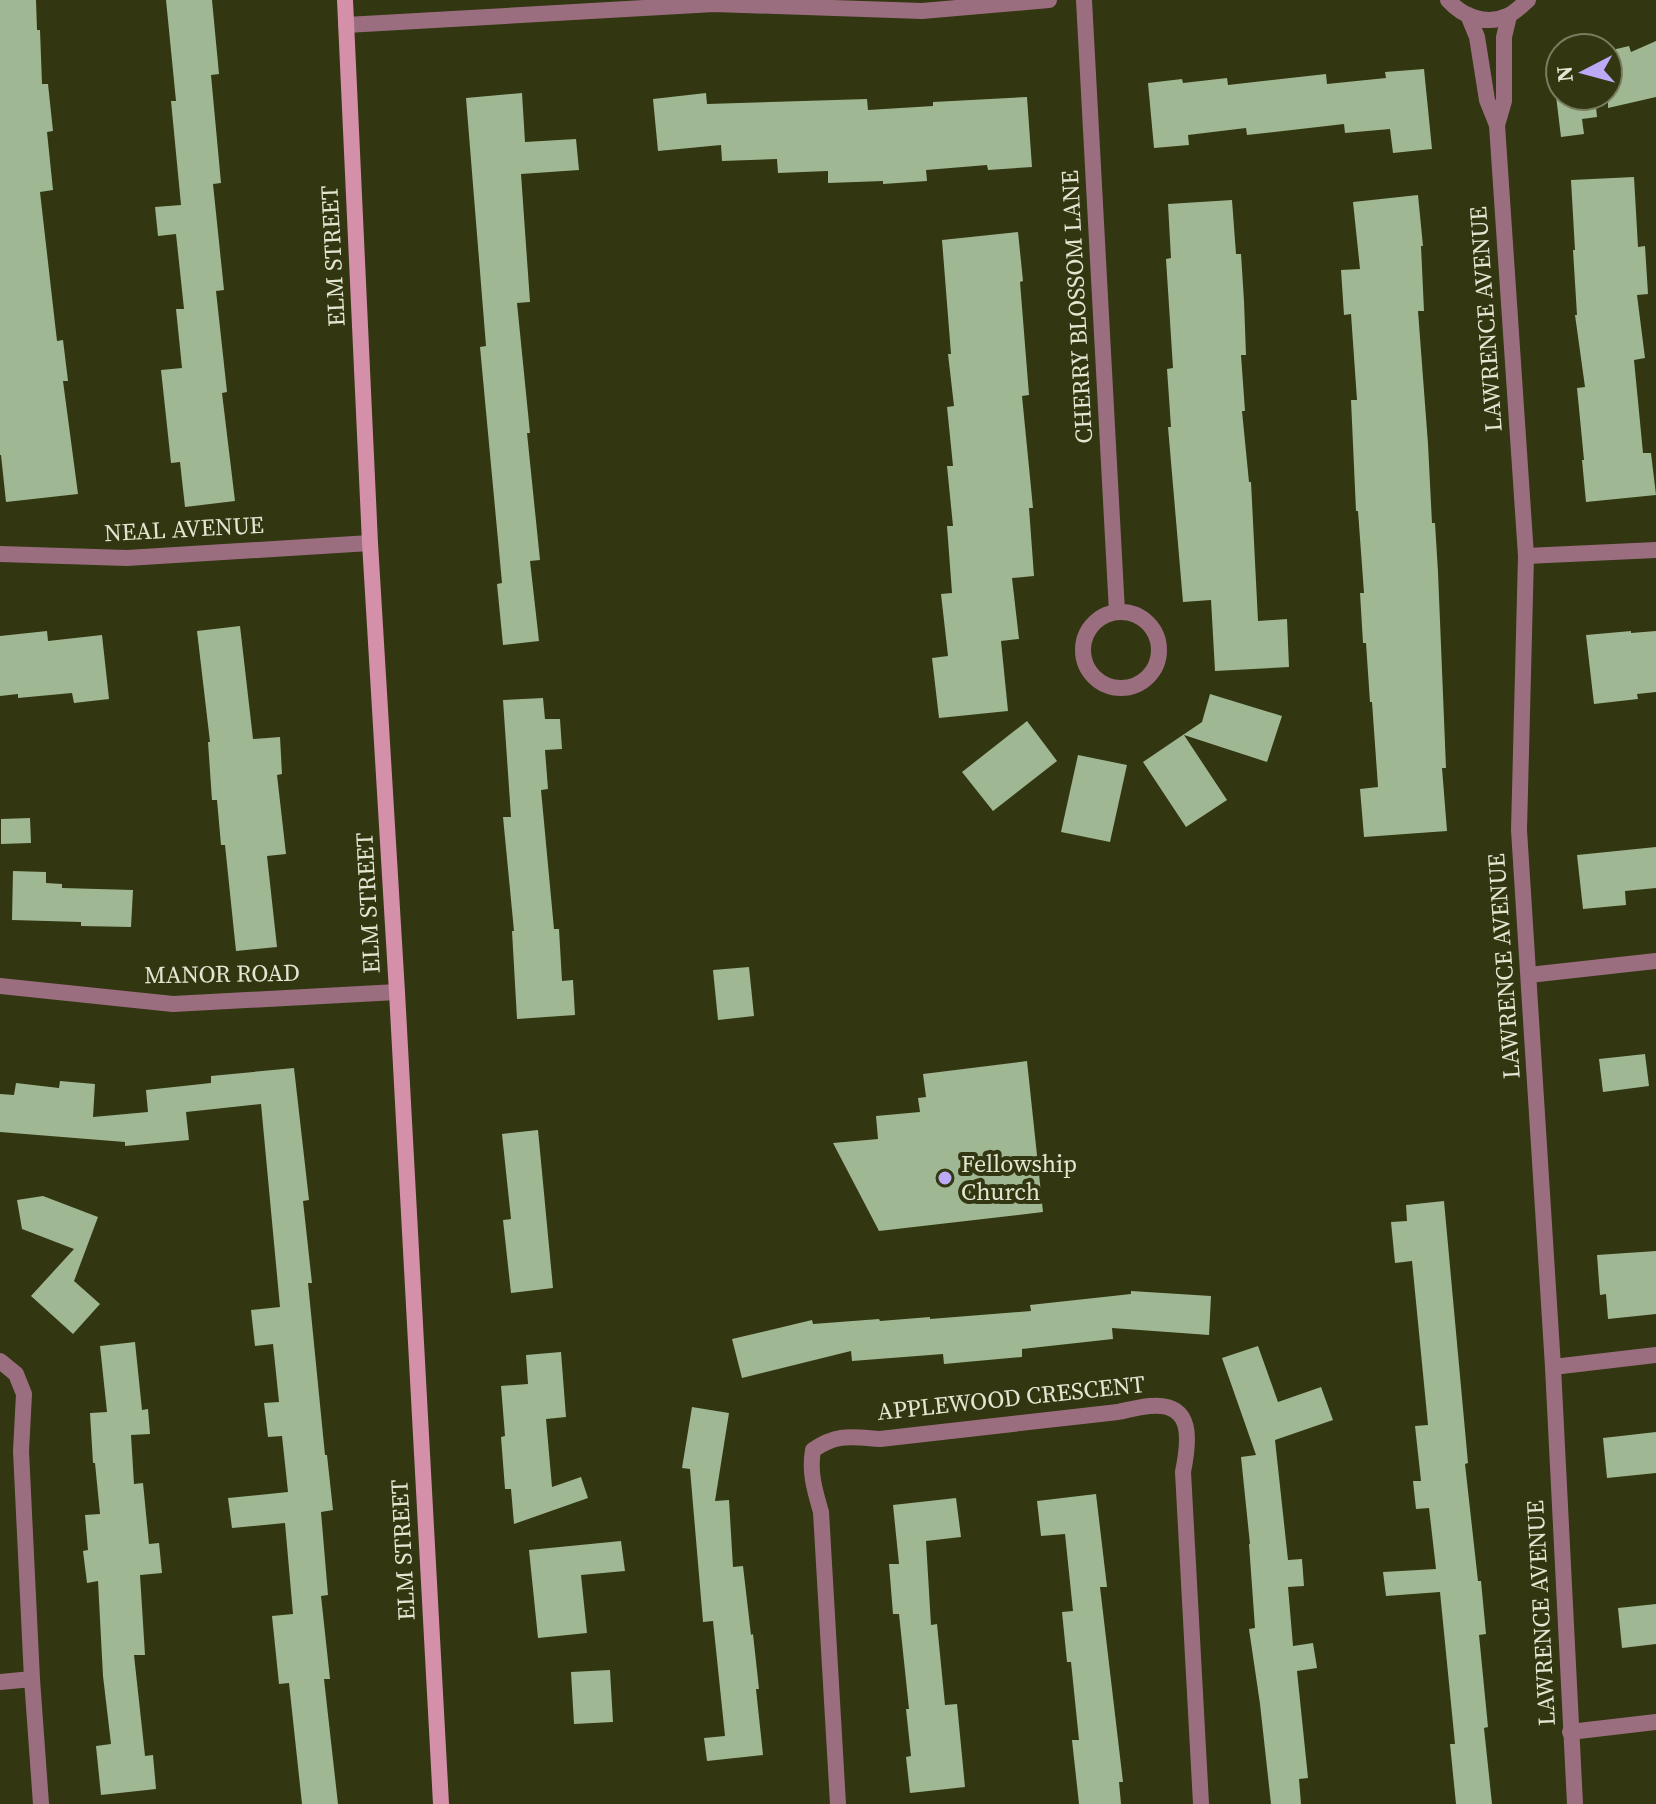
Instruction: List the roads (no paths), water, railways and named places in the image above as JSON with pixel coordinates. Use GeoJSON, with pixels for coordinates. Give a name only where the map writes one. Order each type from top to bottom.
{"type":"FeatureCollection","features":[{"type":"Feature","properties":{"kind":"main road","name":"ELM STREET"},"geometry":{"type":"LineString","coordinates":[[345,0],[370,543],[441,1804]]}},
{"type":"Feature","properties":{"kind":"street"},"geometry":{"type":"LineString","coordinates":[[346,25],[714,4],[922,11],[1049,0]]}},
{"type":"Feature","properties":{"kind":"street","name":"CHERRY BLOSSOM LANE"},"geometry":{"type":"LineString","coordinates":[[1084,0],[1117,612]]}},
{"type":"Feature","properties":{"kind":"street"},"geometry":{"type":"LineString","coordinates":[[1447,0],[1457,10],[1479,20],[1496,20],[1509,16],[1528,0]]}},
{"type":"Feature","properties":{"kind":"street","name":"LAWRENCE AVENUE"},"geometry":{"type":"LineString","coordinates":[[1468,15],[1477,37],[1487,100],[1497,125],[1526,556],[1519,830],[1553,1367],[1575,1804]]}},
{"type":"Feature","properties":{"kind":"street","name":"LAWRENCE AVENUE"},"geometry":{"type":"LineString","coordinates":[[1497,125],[1504,101],[1504,37],[1509,16]]}},
{"type":"Feature","properties":{"kind":"street","name":"NEAL AVENUE"},"geometry":{"type":"LineString","coordinates":[[0,554],[127,558],[370,543]]}},
{"type":"Feature","properties":{"kind":"street"},"geometry":{"type":"LineString","coordinates":[[1526,556],[1656,550]]}},
{"type":"Feature","properties":{"kind":"street"},"geometry":{"type":"LineString","coordinates":[[1117,612],[1134,613],[1145,620],[1159,644],[1158,659],[1151,674],[1138,684],[1123,688],[1108,686],[1096,679],[1086,666],[1083,651],[1085,635],[1094,622],[1104,615],[1117,612]]}},
{"type":"Feature","properties":{"kind":"street"},"geometry":{"type":"LineString","coordinates":[[1529,975],[1656,961]]}},
{"type":"Feature","properties":{"kind":"street","name":"MANOR ROAD"},"geometry":{"type":"LineString","coordinates":[[0,986],[173,1004],[397,992]]}},
{"type":"Feature","properties":{"kind":"street"},"geometry":{"type":"LineString","coordinates":[[1553,1367],[1656,1355]]}},
{"type":"Feature","properties":{"kind":"street"},"geometry":{"type":"LineString","coordinates":[[0,1361],[16,1374],[24,1394],[21,1451],[41,1804]]}},
{"type":"Feature","properties":{"kind":"street","name":"APPLEWOOD CRESCENT"},"geometry":{"type":"LineString","coordinates":[[838,1804],[821,1512],[810,1465],[813,1450],[828,1440],[845,1436],[880,1439],[1151,1406],[1166,1407],[1180,1414],[1187,1428],[1189,1444],[1183,1472],[1201,1804]]}},
{"type":"Feature","properties":{"kind":"street"},"geometry":{"type":"LineString","coordinates":[[0,1682],[32,1679]]}},
{"type":"Feature","properties":{"kind":"street"},"geometry":{"type":"LineString","coordinates":[[1570,1732],[1656,1722]]}},
{"type":"Feature","properties":{"kind":"place","name":"Fellowship Church"},"geometry":{"type":"Point","coordinates":[945,1178]}}]}
